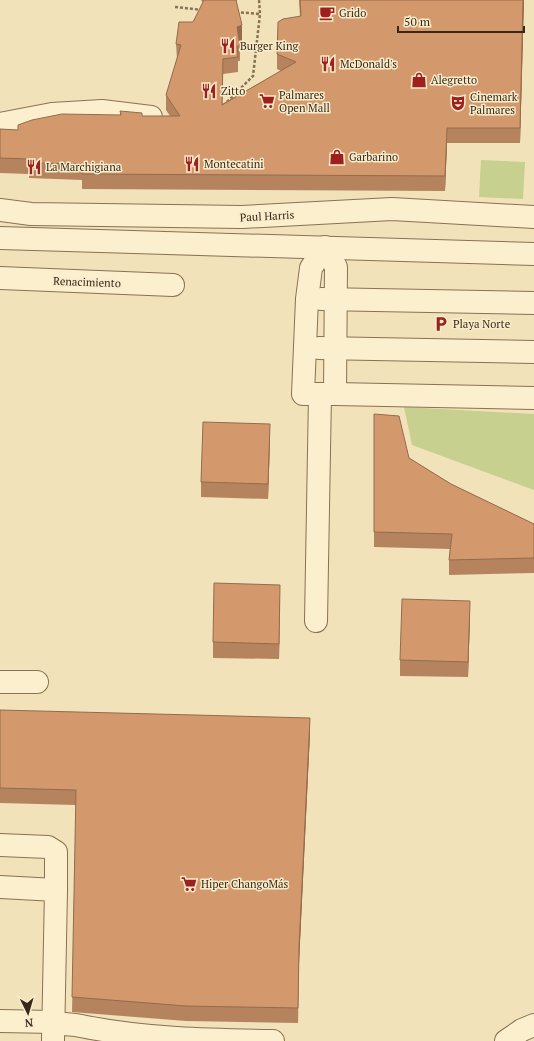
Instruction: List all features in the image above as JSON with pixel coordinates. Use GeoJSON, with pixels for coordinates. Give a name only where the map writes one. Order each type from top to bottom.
{"type":"FeatureCollection","features":[{"type":"Feature","properties":{"kind":"street"},"geometry":{"type":"LineString","coordinates":[[0,124],[52,114],[102,111],[151,117]]}},
{"type":"Feature","properties":{"kind":"street","name":"Paul Harris"},"geometry":{"type":"LineString","coordinates":[[0,210],[31,214],[236,217],[392,209],[534,217]]}},
{"type":"Feature","properties":{"kind":"street"},"geometry":{"type":"LineString","coordinates":[[316,621],[327,394],[334,348],[336,267],[325,247],[324,213]]}},
{"type":"Feature","properties":{"kind":"street"},"geometry":{"type":"LineString","coordinates":[[0,238],[534,254]]}},
{"type":"Feature","properties":{"kind":"street"},"geometry":{"type":"LineString","coordinates":[[325,247],[311,268],[307,299],[303,394],[534,398]]}},
{"type":"Feature","properties":{"kind":"street","name":"Renacimiento"},"geometry":{"type":"LineString","coordinates":[[0,278],[173,285]]}},
{"type":"Feature","properties":{"kind":"street"},"geometry":{"type":"LineString","coordinates":[[307,299],[534,303]]}},
{"type":"Feature","properties":{"kind":"street"},"geometry":{"type":"LineString","coordinates":[[305,348],[534,352]]}},
{"type":"Feature","properties":{"kind":"street"},"geometry":{"type":"LineString","coordinates":[[0,682],[37,682]]}},
{"type":"Feature","properties":{"kind":"street"},"geometry":{"type":"LineString","coordinates":[[0,845],[48,847],[56,852],[54,1031]]}},
{"type":"Feature","properties":{"kind":"street"},"geometry":{"type":"LineString","coordinates":[[0,887],[56,890]]}},
{"type":"Feature","properties":{"kind":"street"},"geometry":{"type":"LineString","coordinates":[[0,1020],[54,1031]]}},
{"type":"Feature","properties":{"kind":"street"},"geometry":{"type":"LineString","coordinates":[[54,1031],[59,1024],[73,1024],[111,1032],[165,1038],[273,1041]]}},
{"type":"Feature","properties":{"kind":"street"},"geometry":{"type":"LineString","coordinates":[[506,1041],[522,1030],[534,1025]]}},
{"type":"Feature","properties":{"kind":"path"},"geometry":{"type":"LineString","coordinates":[[223,106],[253,76],[260,14],[259,0]]}},
{"type":"Feature","properties":{"kind":"path"},"geometry":{"type":"LineString","coordinates":[[176,7],[206,10]]}},
{"type":"Feature","properties":{"kind":"path"},"geometry":{"type":"LineString","coordinates":[[229,12],[260,14]]}},
{"type":"Feature","properties":{"kind":"green space"},"geometry":{"type":"Polygon","coordinates":[[[481,160],[525,162],[523,199],[479,197],[481,160]]]}},
{"type":"Feature","properties":{"kind":"green space"},"geometry":{"type":"Polygon","coordinates":[[[404,407],[534,414],[534,490],[412,445],[404,407]]]}},
{"type":"Feature","properties":{"kind":"building"},"geometry":{"type":"Polygon","coordinates":[[[204,0],[236,0],[242,25],[237,27],[240,46],[237,46],[238,57],[223,59],[222,105],[296,62],[277,54],[278,22],[283,19],[301,16],[300,0],[523,0],[520,128],[447,128],[445,176],[82,174],[84,164],[29,163],[29,159],[0,158],[0,129],[18,130],[18,125],[32,120],[62,114],[121,115],[120,111],[142,113],[142,116],[180,116],[166,95],[181,45],[176,44],[179,22],[193,22],[204,0]]]}},
{"type":"Feature","properties":{"kind":"building"},"geometry":{"type":"Polygon","coordinates":[[[374,414],[399,416],[409,458],[451,484],[534,524],[534,558],[449,560],[452,534],[374,532],[374,414]]]}},
{"type":"Feature","properties":{"kind":"building"},"geometry":{"type":"Polygon","coordinates":[[[203,422],[270,424],[268,484],[201,482],[203,422]]]}},
{"type":"Feature","properties":{"kind":"building"},"geometry":{"type":"Polygon","coordinates":[[[214,583],[280,585],[279,644],[213,642],[214,583]]]}},
{"type":"Feature","properties":{"kind":"building"},"geometry":{"type":"Polygon","coordinates":[[[402,599],[470,601],[468,662],[400,660],[402,599]]]}},
{"type":"Feature","properties":{"kind":"building","name":"Hiper ChangoMás"},"geometry":{"type":"Polygon","coordinates":[[[0,710],[310,718],[299,947],[298,1008],[186,1006],[72,997],[76,790],[0,788],[0,710]]]}},
{"type":"Feature","properties":{"kind":"place","name":"Grido"},"geometry":{"type":"Point","coordinates":[327,13]}},
{"type":"Feature","properties":{"kind":"place","name":"Burger King"},"geometry":{"type":"Point","coordinates":[228,46]}},
{"type":"Feature","properties":{"kind":"place","name":"McDonald's"},"geometry":{"type":"Point","coordinates":[328,64]}},
{"type":"Feature","properties":{"kind":"place","name":"Alegretto"},"geometry":{"type":"Point","coordinates":[419,80]}},
{"type":"Feature","properties":{"kind":"place","name":"Zitto"},"geometry":{"type":"Point","coordinates":[209,91]}},
{"type":"Feature","properties":{"kind":"place","name":"Palmares Open Mall"},"geometry":{"type":"Point","coordinates":[267,101]}},
{"type":"Feature","properties":{"kind":"place","name":"Cinemark Palmares"},"geometry":{"type":"Point","coordinates":[458,103]}},
{"type":"Feature","properties":{"kind":"place","name":"Garbarino"},"geometry":{"type":"Point","coordinates":[337,157]}},
{"type":"Feature","properties":{"kind":"place","name":"Montecatini"},"geometry":{"type":"Point","coordinates":[192,164]}},
{"type":"Feature","properties":{"kind":"place","name":"La Marchigiana"},"geometry":{"type":"Point","coordinates":[34,167]}},
{"type":"Feature","properties":{"kind":"place","name":"Playa Norte"},"geometry":{"type":"Point","coordinates":[441,324]}},
{"type":"Feature","properties":{"kind":"place","name":"Hiper ChangoMás"},"geometry":{"type":"Point","coordinates":[189,884]}}]}
